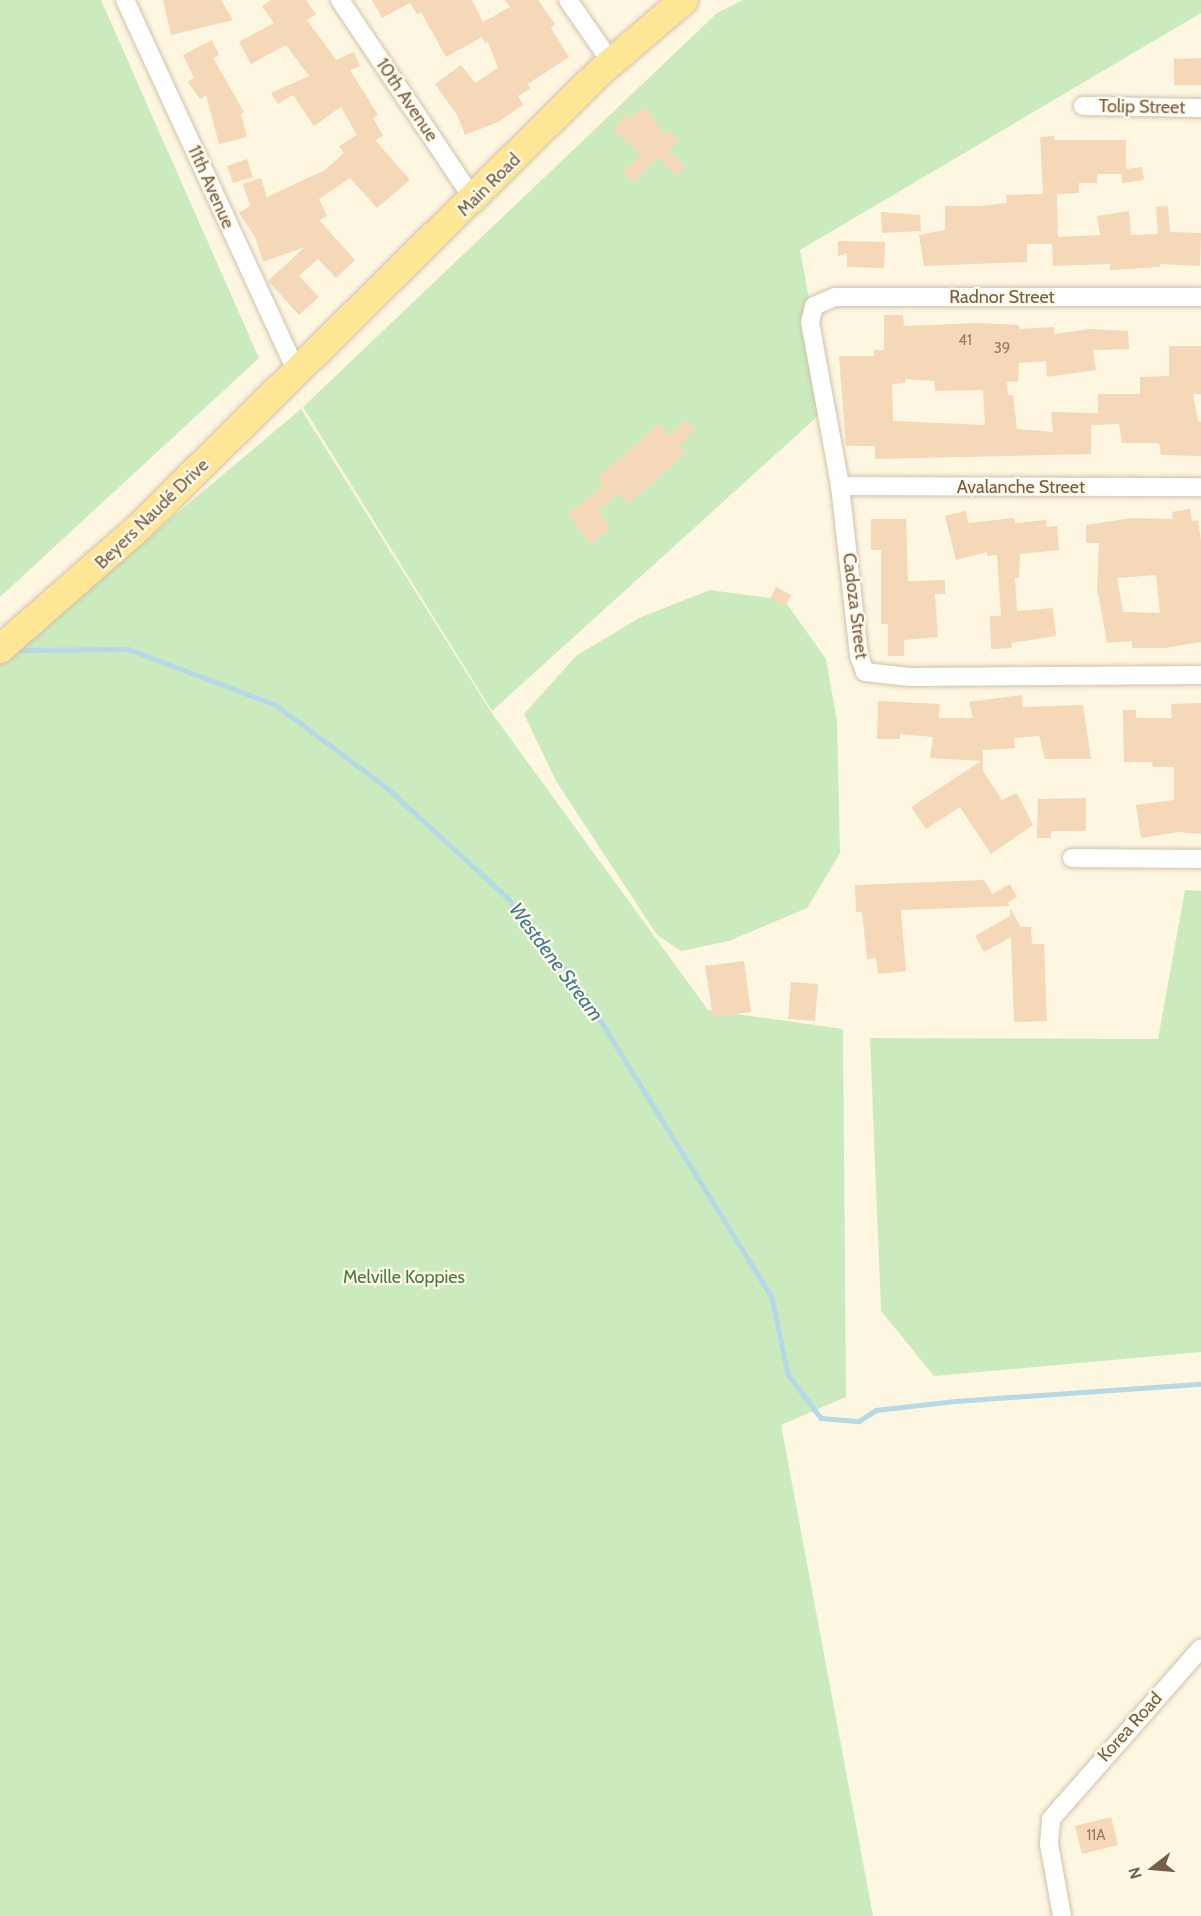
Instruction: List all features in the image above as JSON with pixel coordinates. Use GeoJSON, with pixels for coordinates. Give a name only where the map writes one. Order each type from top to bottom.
{"type":"FeatureCollection","features":[{"type":"Feature","properties":{"kind":"main road","name":"Main Road"},"geometry":{"type":"LineString","coordinates":[[293,367],[470,194],[662,0]]}},
{"type":"Feature","properties":{"kind":"main road","name":"Main Road"},"geometry":{"type":"LineString","coordinates":[[607,57],[684,0]]}},
{"type":"Feature","properties":{"kind":"main road","name":"Beyers Naudé Drive"},"geometry":{"type":"LineString","coordinates":[[0,633],[72,573],[293,367]]}},
{"type":"Feature","properties":{"kind":"main road","name":"Beyers Naudé Drive"},"geometry":{"type":"LineString","coordinates":[[0,649],[87,576],[293,367]]}},
{"type":"Feature","properties":{"kind":"street","name":"11th Avenue"},"geometry":{"type":"LineString","coordinates":[[125,0],[293,367]]}},
{"type":"Feature","properties":{"kind":"street","name":"10th Avenue"},"geometry":{"type":"LineString","coordinates":[[340,0],[470,194]]}},
{"type":"Feature","properties":{"kind":"street"},"geometry":{"type":"LineString","coordinates":[[568,0],[607,57]]}},
{"type":"Feature","properties":{"kind":"street","name":"Tolip Street"},"geometry":{"type":"LineString","coordinates":[[1083,106],[1201,108]]}},
{"type":"Feature","properties":{"kind":"street","name":"Radnor Street"},"geometry":{"type":"LineString","coordinates":[[811,314],[818,301],[834,297],[1201,297]]}},
{"type":"Feature","properties":{"kind":"street","name":"Cadoza Street"},"geometry":{"type":"LineString","coordinates":[[811,314],[840,486],[859,656],[865,672],[910,677],[1201,675]]}},
{"type":"Feature","properties":{"kind":"street","name":"Avalanche Street"},"geometry":{"type":"LineString","coordinates":[[840,486],[1201,487]]}},
{"type":"Feature","properties":{"kind":"street"},"geometry":{"type":"LineString","coordinates":[[1072,858],[1201,860]]}},
{"type":"Feature","properties":{"kind":"street","name":"Korea Road"},"geometry":{"type":"LineString","coordinates":[[1062,1916],[1049,1844],[1051,1819],[1201,1650]]}},
{"type":"Feature","properties":{"kind":"green space"},"geometry":{"type":"Polygon","coordinates":[[[0,0],[101,0],[259,358],[0,597],[0,0]]]}},
{"type":"Feature","properties":{"kind":"green space"},"geometry":{"type":"Polygon","coordinates":[[[743,0],[1201,0],[1201,13],[800,250],[829,406],[492,711],[303,407],[717,13],[743,0]]]}},
{"type":"Feature","properties":{"kind":"green space","name":"Melville Koppies"},"geometry":{"type":"Polygon","coordinates":[[[301,409],[491,712],[708,1010],[843,1029],[846,1397],[781,1425],[873,1916],[0,1916],[0,662],[301,409]]]}},
{"type":"Feature","properties":{"kind":"green space"},"geometry":{"type":"Polygon","coordinates":[[[710,590],[784,600],[826,659],[837,721],[840,853],[807,908],[729,941],[681,951],[657,935],[556,781],[524,714],[576,656],[639,618],[710,590]]]}},
{"type":"Feature","properties":{"kind":"green space"},"geometry":{"type":"Polygon","coordinates":[[[1185,890],[1201,891],[1201,1352],[934,1376],[881,1311],[870,1038],[1158,1039],[1185,890]]]}},
{"type":"Feature","properties":{"kind":"building"},"geometry":{"type":"Polygon","coordinates":[[[163,0],[221,0],[233,20],[171,35],[163,0]]]}},
{"type":"Feature","properties":{"kind":"building"},"geometry":{"type":"Polygon","coordinates":[[[271,0],[306,0],[316,14],[307,20],[336,60],[354,52],[360,66],[350,70],[378,115],[373,118],[383,136],[375,140],[410,180],[377,208],[350,178],[319,199],[327,216],[319,220],[355,260],[336,278],[318,259],[299,276],[319,297],[299,315],[268,281],[305,247],[263,262],[255,237],[239,213],[250,206],[243,184],[261,178],[267,197],[325,170],[344,153],[339,146],[357,135],[341,107],[314,126],[293,95],[278,104],[271,93],[309,76],[286,45],[251,64],[239,42],[274,23],[262,6],[271,0]]]}},
{"type":"Feature","properties":{"kind":"building"},"geometry":{"type":"Polygon","coordinates":[[[372,0],[472,0],[483,22],[510,7],[505,0],[538,0],[555,24],[551,28],[569,57],[528,84],[530,89],[518,96],[523,105],[498,122],[465,135],[457,115],[435,84],[461,65],[475,83],[498,68],[488,42],[485,43],[482,37],[446,57],[421,12],[417,14],[410,3],[382,18],[372,0]]]}},
{"type":"Feature","properties":{"kind":"building"},"geometry":{"type":"Polygon","coordinates":[[[212,40],[219,55],[213,58],[244,112],[241,114],[247,137],[219,144],[206,95],[200,99],[188,82],[194,78],[183,55],[212,40]]]}},
{"type":"Feature","properties":{"kind":"building"},"geometry":{"type":"Polygon","coordinates":[[[1201,58],[1201,85],[1174,85],[1174,59],[1201,58]]]}},
{"type":"Feature","properties":{"kind":"building"},"geometry":{"type":"Polygon","coordinates":[[[644,107],[664,134],[668,130],[678,141],[668,150],[685,167],[676,176],[658,158],[632,183],[622,172],[641,155],[613,130],[625,115],[629,118],[644,107]]]}},
{"type":"Feature","properties":{"kind":"building"},"geometry":{"type":"Polygon","coordinates":[[[1054,136],[1054,140],[1126,140],[1126,169],[1142,167],[1144,180],[1122,183],[1122,174],[1097,174],[1097,183],[1079,183],[1079,193],[1057,194],[1058,237],[1100,235],[1097,216],[1129,211],[1131,235],[1158,234],[1156,207],[1168,206],[1170,232],[1201,233],[1200,266],[1160,264],[1160,267],[1110,270],[1110,264],[1053,266],[1052,244],[1027,244],[1027,262],[924,266],[919,235],[945,230],[945,206],[1007,203],[1006,195],[1043,194],[1040,137],[1054,136]]]}},
{"type":"Feature","properties":{"kind":"building"},"geometry":{"type":"Polygon","coordinates":[[[247,159],[253,177],[233,183],[227,166],[247,159]]]}},
{"type":"Feature","properties":{"kind":"building"},"geometry":{"type":"Polygon","coordinates":[[[881,212],[920,215],[921,231],[882,233],[881,212]]]}},
{"type":"Feature","properties":{"kind":"building"},"geometry":{"type":"Polygon","coordinates":[[[838,241],[885,242],[884,268],[847,267],[847,253],[838,256],[838,241]]]}},
{"type":"Feature","properties":{"kind":"building"},"geometry":{"type":"Polygon","coordinates":[[[884,315],[903,315],[904,326],[980,323],[1019,325],[1019,329],[1054,327],[1054,334],[1090,329],[1128,331],[1129,349],[1093,350],[1096,370],[1047,377],[1046,361],[1019,363],[1018,381],[1007,382],[1008,395],[1013,395],[1017,429],[1053,432],[1051,412],[1098,413],[1098,394],[1140,394],[1140,377],[1169,376],[1169,346],[1201,346],[1201,394],[1193,394],[1198,422],[1201,422],[1201,456],[1161,455],[1159,443],[1122,443],[1119,424],[1091,425],[1091,454],[875,459],[875,446],[846,446],[839,356],[874,356],[874,350],[884,350],[884,315]],[[905,379],[905,383],[892,384],[893,421],[985,425],[983,390],[935,391],[934,381],[905,379]]]}},
{"type":"Feature","properties":{"kind":"building"},"geometry":{"type":"Polygon","coordinates":[[[686,420],[695,430],[678,446],[685,454],[628,504],[618,493],[598,511],[611,528],[590,544],[568,513],[604,486],[597,478],[659,424],[669,436],[686,420]]]}},
{"type":"Feature","properties":{"kind":"building"},"geometry":{"type":"Polygon","coordinates":[[[1190,509],[1192,521],[1198,520],[1201,541],[1201,642],[1165,648],[1132,648],[1132,641],[1107,643],[1097,588],[1099,543],[1086,543],[1086,525],[1132,518],[1173,519],[1172,512],[1190,509]],[[1156,575],[1117,578],[1123,612],[1160,613],[1156,575]]]}},
{"type":"Feature","properties":{"kind":"building"},"geometry":{"type":"Polygon","coordinates":[[[966,511],[968,523],[1014,518],[1015,523],[1046,520],[1047,527],[1057,526],[1059,550],[1020,554],[1019,578],[1015,578],[1017,611],[1053,608],[1056,636],[1011,643],[1012,648],[991,649],[990,616],[1001,616],[997,555],[987,556],[987,552],[956,560],[945,516],[966,511]]]}},
{"type":"Feature","properties":{"kind":"building"},"geometry":{"type":"Polygon","coordinates":[[[871,519],[906,519],[908,581],[945,580],[945,594],[935,594],[938,637],[904,640],[904,656],[888,656],[888,624],[881,624],[881,550],[871,550],[871,519]]]}},
{"type":"Feature","properties":{"kind":"building"},"geometry":{"type":"Polygon","coordinates":[[[776,587],[791,595],[785,607],[770,599],[776,587]]]}},
{"type":"Feature","properties":{"kind":"building"},"geometry":{"type":"Polygon","coordinates":[[[1022,695],[1022,707],[1083,705],[1091,759],[1045,759],[1039,736],[1014,738],[1015,748],[983,750],[983,771],[1002,800],[1017,793],[1033,825],[991,854],[960,807],[926,829],[911,807],[981,761],[930,758],[933,737],[900,734],[900,739],[877,739],[878,701],[940,704],[939,718],[973,718],[969,702],[1022,695]]]}},
{"type":"Feature","properties":{"kind":"building"},"geometry":{"type":"Polygon","coordinates":[[[1201,703],[1201,834],[1178,832],[1141,838],[1136,805],[1174,800],[1174,767],[1153,767],[1152,762],[1124,762],[1123,710],[1136,710],[1136,718],[1172,718],[1171,704],[1201,703]]]}},
{"type":"Feature","properties":{"kind":"building"},"geometry":{"type":"Polygon","coordinates":[[[1086,798],[1086,831],[1051,831],[1051,838],[1037,838],[1038,799],[1086,798]]]}},
{"type":"Feature","properties":{"kind":"building"},"geometry":{"type":"Polygon","coordinates":[[[984,880],[992,894],[1010,884],[1017,897],[1007,903],[1010,906],[901,910],[906,971],[878,974],[876,958],[867,959],[862,912],[856,912],[855,885],[984,880]]]}},
{"type":"Feature","properties":{"kind":"building"},"geometry":{"type":"Polygon","coordinates":[[[1010,908],[1021,927],[1031,927],[1032,944],[1044,944],[1047,1021],[1014,1022],[1011,937],[984,952],[975,936],[1010,916],[1010,908]]]}},
{"type":"Feature","properties":{"kind":"building"},"geometry":{"type":"Polygon","coordinates":[[[744,961],[751,1012],[713,1017],[705,966],[744,961]]]}},
{"type":"Feature","properties":{"kind":"building"},"geometry":{"type":"Polygon","coordinates":[[[791,982],[818,984],[815,1021],[788,1019],[791,982]]]}},
{"type":"Feature","properties":{"kind":"building"},"geometry":{"type":"Polygon","coordinates":[[[1111,1817],[1118,1845],[1082,1854],[1075,1826],[1111,1817]]]}},
{"type":"Feature","properties":{"kind":"waterway","name":"Westdene Stream"},"geometry":{"type":"LineString","coordinates":[[19,650],[128,649],[276,705],[386,787],[507,897],[579,986],[772,1297],[788,1374],[821,1418],[859,1421],[876,1410],[955,1401],[1201,1384]]}}]}
